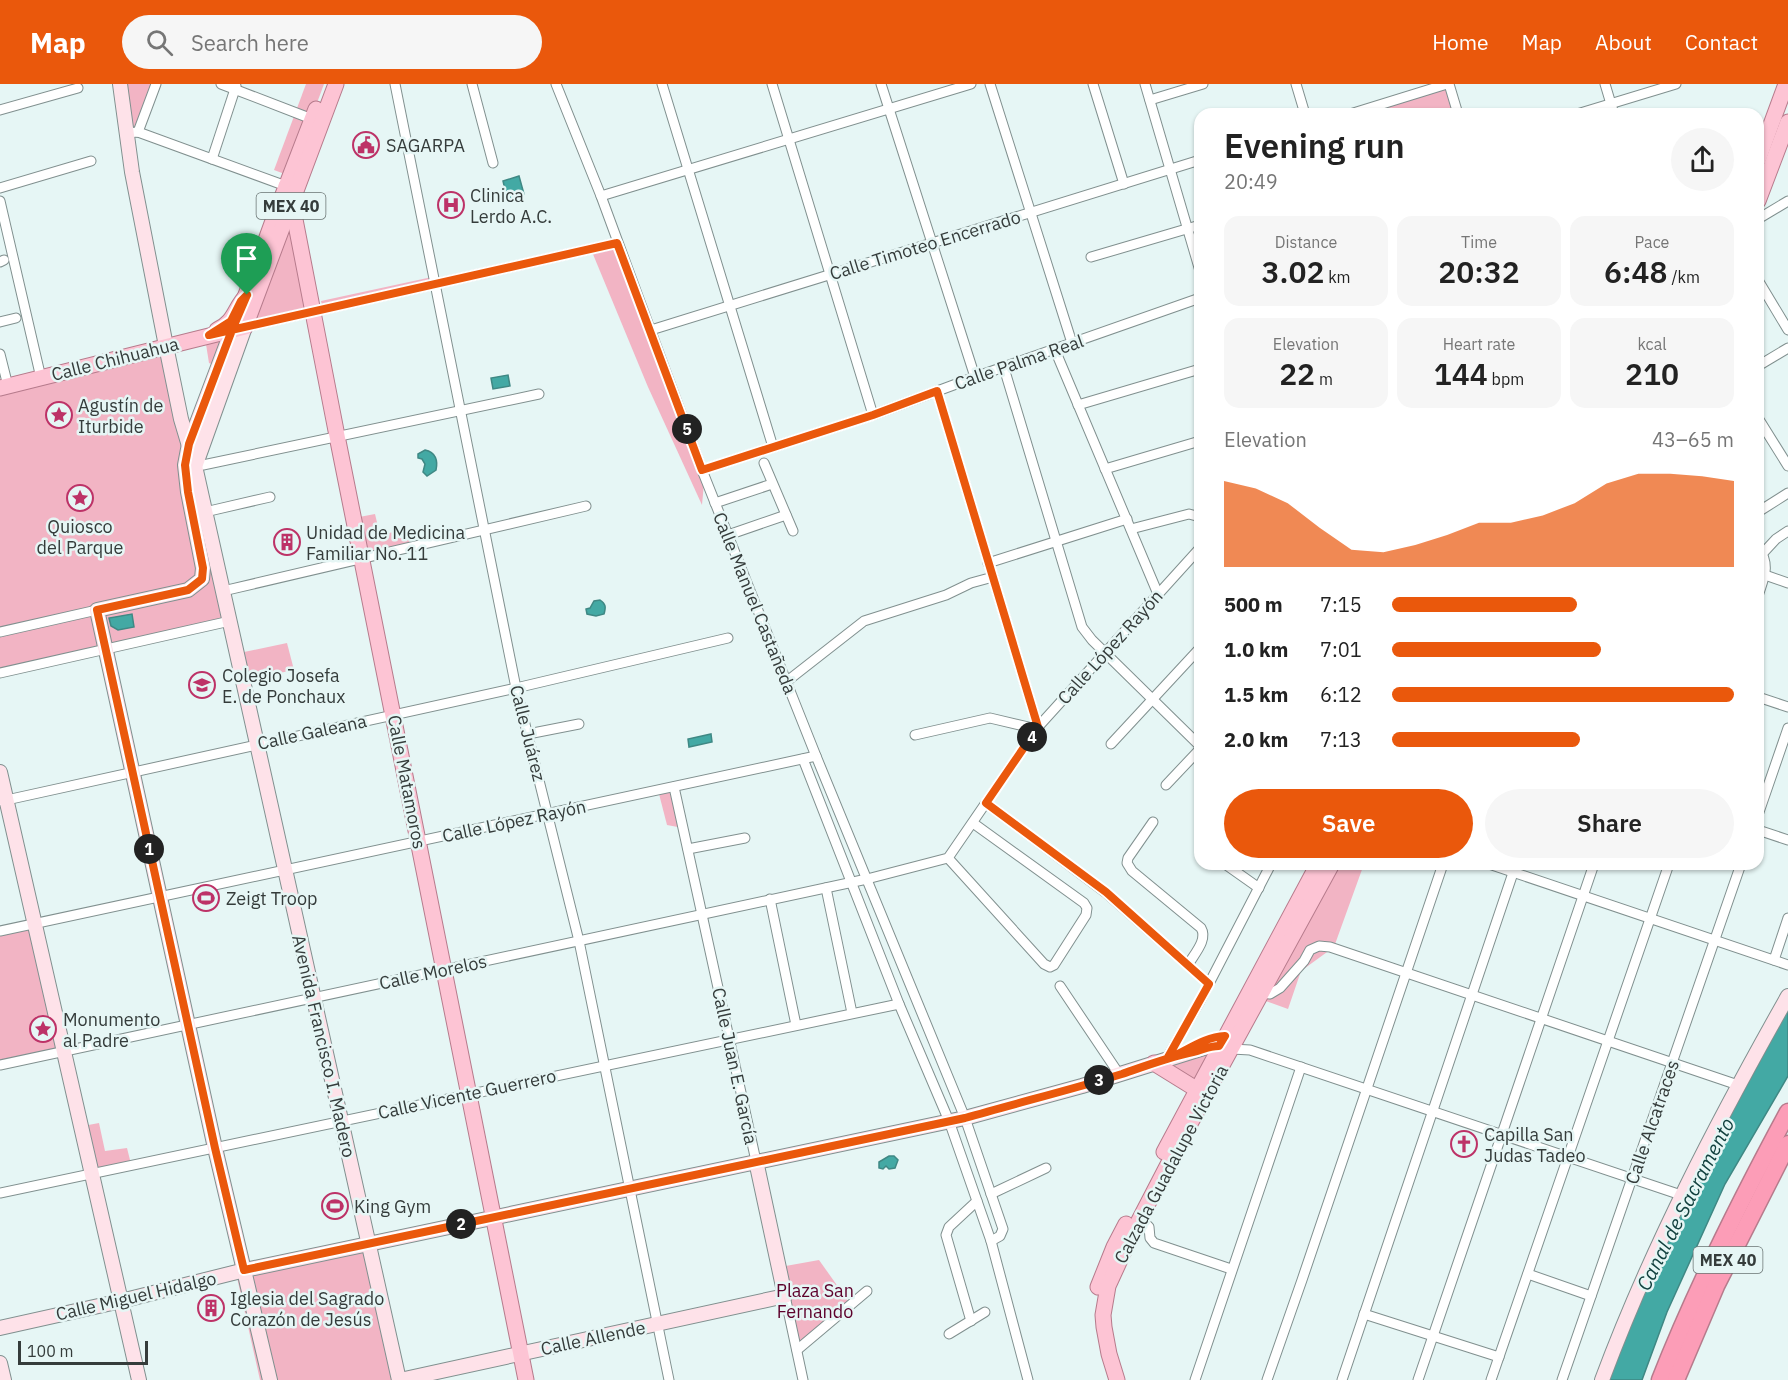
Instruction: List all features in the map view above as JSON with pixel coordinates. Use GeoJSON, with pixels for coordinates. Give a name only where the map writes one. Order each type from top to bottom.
{"type":"FeatureCollection","features":[{"type":"Feature","properties":{"kind":"highway","name":"MEX 40"},"geometry":{"type":"LineString","coordinates":[[1660,1380],[1724,1235],[1788,1112]]}},
{"type":"Feature","properties":{"kind":"highway","name":"MEX 40"},"geometry":{"type":"LineString","coordinates":[[1676,1380],[1724,1268],[1788,1144]]}},
{"type":"Feature","properties":{"kind":"main road"},"geometry":{"type":"LineString","coordinates":[[120,84],[133,132],[132,172],[181,419],[189,444]]}},
{"type":"Feature","properties":{"kind":"main road","name":"MEX 40"},"geometry":{"type":"LineString","coordinates":[[190,465],[238,329],[251,279],[325,84]]}},
{"type":"Feature","properties":{"kind":"main road","name":"MEX 40"},"geometry":{"type":"LineString","coordinates":[[97,610],[188,590],[202,579],[203,568],[188,492],[189,444],[292,204],[336,84]]}},
{"type":"Feature","properties":{"kind":"main road"},"geometry":{"type":"LineString","coordinates":[[1764,129],[1786,84]]}},
{"type":"Feature","properties":{"kind":"main road"},"geometry":{"type":"LineString","coordinates":[[1764,185],[1788,122]]}},
{"type":"Feature","properties":{"kind":"main road","name":"Calle Matamoros"},"geometry":{"type":"LineString","coordinates":[[286,186],[292,204],[314,312],[526,1380]]}},
{"type":"Feature","properties":{"kind":"main road"},"geometry":{"type":"LineString","coordinates":[[209,335],[231,321],[241,301],[247,295]]}},
{"type":"Feature","properties":{"kind":"main road","name":"Calle Chihuahua"},"geometry":{"type":"LineString","coordinates":[[4,387],[238,329]]}},
{"type":"Feature","properties":{"kind":"main road","name":"Avenida Francisco I. Madero"},"geometry":{"type":"LineString","coordinates":[[190,465],[205,512],[400,1380]]}},
{"type":"Feature","properties":{"kind":"main road"},"geometry":{"type":"LineString","coordinates":[[97,610],[215,1148],[270,1380]]}},
{"type":"Feature","properties":{"kind":"main road"},"geometry":{"type":"LineString","coordinates":[[0,772],[3,801],[36,924],[139,1380]]}},
{"type":"Feature","properties":{"kind":"main road","name":"Calzada Guadalupe Victoria"},"geometry":{"type":"LineString","coordinates":[[1117,1380],[1106,1340],[1103,1315],[1108,1286],[1315,870]]}},
{"type":"Feature","properties":{"kind":"main road","name":"Calzada Guadalupe Victoria"},"geometry":{"type":"LineString","coordinates":[[1107,1380],[1098,1352],[1095,1329],[1096,1301],[1098,1286],[1114,1247],[1196,1089],[1261,993],[1329,870]]}},
{"type":"Feature","properties":{"kind":"main road"},"geometry":{"type":"LineString","coordinates":[[1602,1380],[1644,1275],[1681,1195],[1738,1085],[1788,996]]}},
{"type":"Feature","properties":{"kind":"main road","name":"Calle Miguel Hidalgo"},"geometry":{"type":"LineString","coordinates":[[0,1328],[244,1270],[965,1118],[1161,1061],[1183,1053],[1192,1046],[1214,1036],[1228,1042]]}},
{"type":"Feature","properties":{"kind":"main road"},"geometry":{"type":"LineString","coordinates":[[1161,1061],[1196,1089]]}},
{"type":"Feature","properties":{"kind":"main road","name":"Calle Juan E. García"},"geometry":{"type":"LineString","coordinates":[[756,1161],[785,1296]]}},
{"type":"Feature","properties":{"kind":"main road","name":"Calle Allende"},"geometry":{"type":"LineString","coordinates":[[400,1380],[785,1296]]}},
{"type":"Feature","properties":{"kind":"main road"},"geometry":{"type":"LineString","coordinates":[[0,1363],[4,1380]]}},
{"type":"Feature","properties":{"kind":"street"},"geometry":{"type":"LineString","coordinates":[[156,84],[133,132],[286,186]]}},
{"type":"Feature","properties":{"kind":"street"},"geometry":{"type":"LineString","coordinates":[[221,84],[236,87],[312,119]]}},
{"type":"Feature","properties":{"kind":"street","name":"Calle Juárez"},"geometry":{"type":"LineString","coordinates":[[395,84],[516,688],[579,941],[669,1380]]}},
{"type":"Feature","properties":{"kind":"street"},"geometry":{"type":"LineString","coordinates":[[472,84],[493,163]]}},
{"type":"Feature","properties":{"kind":"street","name":"Calle Manuel Castañeda"},"geometry":{"type":"LineString","coordinates":[[556,84],[601,196],[715,503],[965,1118],[1003,1232],[991,1241]]}},
{"type":"Feature","properties":{"kind":"street"},"geometry":{"type":"LineString","coordinates":[[662,84],[773,447]]}},
{"type":"Feature","properties":{"kind":"street"},"geometry":{"type":"LineString","coordinates":[[772,84],[873,415]]}},
{"type":"Feature","properties":{"kind":"street"},"geometry":{"type":"LineString","coordinates":[[881,84],[975,377]]}},
{"type":"Feature","properties":{"kind":"street"},"geometry":{"type":"LineString","coordinates":[[601,196],[971,84]]}},
{"type":"Feature","properties":{"kind":"street"},"geometry":{"type":"LineString","coordinates":[[990,84],[1072,344]]}},
{"type":"Feature","properties":{"kind":"street"},"geometry":{"type":"LineString","coordinates":[[1093,84],[1124,184]]}},
{"type":"Feature","properties":{"kind":"street"},"geometry":{"type":"LineString","coordinates":[[1145,84],[1194,250]]}},
{"type":"Feature","properties":{"kind":"street"},"geometry":{"type":"LineString","coordinates":[[1150,100],[1203,84]]}},
{"type":"Feature","properties":{"kind":"street"},"geometry":{"type":"LineString","coordinates":[[1296,84],[1303,108]]}},
{"type":"Feature","properties":{"kind":"street"},"geometry":{"type":"LineString","coordinates":[[1370,108],[1448,84],[1456,108]]}},
{"type":"Feature","properties":{"kind":"street"},"geometry":{"type":"LineString","coordinates":[[1605,84],[1612,108]]}},
{"type":"Feature","properties":{"kind":"street"},"geometry":{"type":"LineString","coordinates":[[1597,108],[1676,84]]}},
{"type":"Feature","properties":{"kind":"street"},"geometry":{"type":"LineString","coordinates":[[212,159],[236,87]]}},
{"type":"Feature","properties":{"kind":"street"},"geometry":{"type":"LineString","coordinates":[[0,110],[78,88]]}},
{"type":"Feature","properties":{"kind":"street"},"geometry":{"type":"LineString","coordinates":[[0,188],[91,161]]}},
{"type":"Feature","properties":{"kind":"street","name":"Calle Timoteo Encerrado"},"geometry":{"type":"LineString","coordinates":[[651,330],[1194,162]]}},
{"type":"Feature","properties":{"kind":"street"},"geometry":{"type":"LineString","coordinates":[[0,201],[41,378]]}},
{"type":"Feature","properties":{"kind":"street"},"geometry":{"type":"LineString","coordinates":[[1764,215],[1788,201]]}},
{"type":"Feature","properties":{"kind":"street"},"geometry":{"type":"LineString","coordinates":[[1091,257],[1194,227]]}},
{"type":"Feature","properties":{"kind":"street","name":"Calle Chihuahua"},"geometry":{"type":"LineString","coordinates":[[238,329],[617,243]]}},
{"type":"Feature","properties":{"kind":"street"},"geometry":{"type":"LineString","coordinates":[[1764,290],[1788,330]]}},
{"type":"Feature","properties":{"kind":"street","name":"Calle Palma Real"},"geometry":{"type":"LineString","coordinates":[[702,470],[873,415],[1194,300]]}},
{"type":"Feature","properties":{"kind":"street"},"geometry":{"type":"LineString","coordinates":[[0,322],[16,318]]}},
{"type":"Feature","properties":{"kind":"street"},"geometry":{"type":"LineString","coordinates":[[1764,362],[1788,348]]}},
{"type":"Feature","properties":{"kind":"street"},"geometry":{"type":"LineString","coordinates":[[1055,350],[1158,594]]}},
{"type":"Feature","properties":{"kind":"street"},"geometry":{"type":"LineString","coordinates":[[0,354],[4,387]]}},
{"type":"Feature","properties":{"kind":"street"},"geometry":{"type":"LineString","coordinates":[[1004,368],[1082,627],[1104,652],[1194,741]]}},
{"type":"Feature","properties":{"kind":"street"},"geometry":{"type":"LineString","coordinates":[[1078,405],[1194,371]]}},
{"type":"Feature","properties":{"kind":"street"},"geometry":{"type":"LineString","coordinates":[[915,735],[990,718],[1038,728],[937,391]]}},
{"type":"Feature","properties":{"kind":"street"},"geometry":{"type":"LineString","coordinates":[[190,465],[539,394]]}},
{"type":"Feature","properties":{"kind":"street"},"geometry":{"type":"LineString","coordinates":[[1764,428],[1788,466]]}},
{"type":"Feature","properties":{"kind":"street"},"geometry":{"type":"LineString","coordinates":[[1105,469],[1194,443]]}},
{"type":"Feature","properties":{"kind":"street"},"geometry":{"type":"LineString","coordinates":[[764,463],[793,531]]}},
{"type":"Feature","properties":{"kind":"street"},"geometry":{"type":"LineString","coordinates":[[715,503],[772,484]]}},
{"type":"Feature","properties":{"kind":"street"},"geometry":{"type":"LineString","coordinates":[[1764,508],[1788,493]]}},
{"type":"Feature","properties":{"kind":"street"},"geometry":{"type":"LineString","coordinates":[[205,512],[270,497]]}},
{"type":"Feature","properties":{"kind":"street"},"geometry":{"type":"LineString","coordinates":[[223,591],[586,506]]}},
{"type":"Feature","properties":{"kind":"street"},"geometry":{"type":"LineString","coordinates":[[1131,529],[1189,514],[1194,515]]}},
{"type":"Feature","properties":{"kind":"street"},"geometry":{"type":"LineString","coordinates":[[728,535],[786,515]]}},
{"type":"Feature","properties":{"kind":"street"},"geometry":{"type":"LineString","coordinates":[[988,563],[1126,519]]}},
{"type":"Feature","properties":{"kind":"street"},"geometry":{"type":"LineString","coordinates":[[1764,547],[1788,531]]}},
{"type":"Feature","properties":{"kind":"street","name":"Calle López Rayón"},"geometry":{"type":"LineString","coordinates":[[948,858],[1038,728],[1194,555]]}},
{"type":"Feature","properties":{"kind":"street"},"geometry":{"type":"LineString","coordinates":[[1764,559],[1766,564],[1764,578]]}},
{"type":"Feature","properties":{"kind":"street"},"geometry":{"type":"LineString","coordinates":[[1765,575],[1788,583]]}},
{"type":"Feature","properties":{"kind":"street"},"geometry":{"type":"LineString","coordinates":[[786,682],[864,621],[946,595],[971,583],[993,577]]}},
{"type":"Feature","properties":{"kind":"street"},"geometry":{"type":"LineString","coordinates":[[0,632],[97,610]]}},
{"type":"Feature","properties":{"kind":"street"},"geometry":{"type":"LineString","coordinates":[[0,673],[230,621]]}},
{"type":"Feature","properties":{"kind":"street","name":"Calle Galeana"},"geometry":{"type":"LineString","coordinates":[[3,801],[516,688],[728,638]]}},
{"type":"Feature","properties":{"kind":"street"},"geometry":{"type":"LineString","coordinates":[[1111,744],[1194,654]]}},
{"type":"Feature","properties":{"kind":"street"},"geometry":{"type":"LineString","coordinates":[[1764,699],[1788,707]]}},
{"type":"Feature","properties":{"kind":"street"},"geometry":{"type":"LineString","coordinates":[[528,734],[579,724]]}},
{"type":"Feature","properties":{"kind":"street"},"geometry":{"type":"LineString","coordinates":[[1764,798],[1788,728]]}},
{"type":"Feature","properties":{"kind":"street"},"geometry":{"type":"LineString","coordinates":[[1166,785],[1194,754]]}},
{"type":"Feature","properties":{"kind":"street","name":"Calle López Rayón"},"geometry":{"type":"LineString","coordinates":[[0,931],[816,756]]}},
{"type":"Feature","properties":{"kind":"street"},"geometry":{"type":"LineString","coordinates":[[803,759],[899,1004],[948,1121],[977,1201],[991,1241],[1025,1380]]}},
{"type":"Feature","properties":{"kind":"street","name":"Calle Juan E. García"},"geometry":{"type":"LineString","coordinates":[[674,787],[756,1161]]}},
{"type":"Feature","properties":{"kind":"street"},"geometry":{"type":"LineString","coordinates":[[986,803],[1106,892],[1209,984]]}},
{"type":"Feature","properties":{"kind":"street"},"geometry":{"type":"LineString","coordinates":[[1153,822],[1128,858],[1127,863],[1132,871],[1201,928],[1204,933],[1204,939],[1188,965]]}},
{"type":"Feature","properties":{"kind":"street"},"geometry":{"type":"LineString","coordinates":[[867,879],[948,858],[1044,964],[1050,967],[1054,965],[1086,915],[1088,911],[1086,905],[973,823]]}},
{"type":"Feature","properties":{"kind":"street"},"geometry":{"type":"LineString","coordinates":[[1764,832],[1788,840]]}},
{"type":"Feature","properties":{"kind":"street"},"geometry":{"type":"LineString","coordinates":[[688,849],[745,838]]}},
{"type":"Feature","properties":{"kind":"street"},"geometry":{"type":"LineString","coordinates":[[1234,870],[1259,888]]}},
{"type":"Feature","properties":{"kind":"street"},"geometry":{"type":"LineString","coordinates":[[1161,1061],[1209,984],[1268,870]]}},
{"type":"Feature","properties":{"kind":"street"},"geometry":{"type":"LineString","coordinates":[[1267,1380],[1441,870]]}},
{"type":"Feature","properties":{"kind":"street"},"geometry":{"type":"LineString","coordinates":[[1342,1380],[1514,870]]}},
{"type":"Feature","properties":{"kind":"street"},"geometry":{"type":"LineString","coordinates":[[1520,870],[1583,896],[1788,965]]}},
{"type":"Feature","properties":{"kind":"street"},"geometry":{"type":"LineString","coordinates":[[1418,1380],[1592,870]]}},
{"type":"Feature","properties":{"kind":"street"},"geometry":{"type":"LineString","coordinates":[[1491,1380],[1667,870]]}},
{"type":"Feature","properties":{"kind":"street","name":"Calle Alcatraces"},"geometry":{"type":"LineString","coordinates":[[1563,1380],[1739,870]]}},
{"type":"Feature","properties":{"kind":"street","name":"Calle Morelos"},"geometry":{"type":"LineString","coordinates":[[0,1065],[867,879]]}},
{"type":"Feature","properties":{"kind":"street"},"geometry":{"type":"LineString","coordinates":[[826,888],[852,1013]]}},
{"type":"Feature","properties":{"kind":"street"},"geometry":{"type":"LineString","coordinates":[[770,900],[796,1025]]}},
{"type":"Feature","properties":{"kind":"street"},"geometry":{"type":"LineString","coordinates":[[1774,960],[1788,918]]}},
{"type":"Feature","properties":{"kind":"street"},"geometry":{"type":"LineString","coordinates":[[1261,993],[1270,994],[1280,988],[1304,961],[1310,950],[1319,946],[1330,947],[1738,1085]]}},
{"type":"Feature","properties":{"kind":"street"},"geometry":{"type":"LineString","coordinates":[[1060,986],[1119,1074]]}},
{"type":"Feature","properties":{"kind":"street","name":"Calle Vicente Guerrero"},"geometry":{"type":"LineString","coordinates":[[0,1193],[899,1004]]}},
{"type":"Feature","properties":{"kind":"street"},"geometry":{"type":"LineString","coordinates":[[1228,1042],[1681,1195]]}},
{"type":"Feature","properties":{"kind":"street"},"geometry":{"type":"LineString","coordinates":[[1194,1380],[1301,1067]]}},
{"type":"Feature","properties":{"kind":"street"},"geometry":{"type":"LineString","coordinates":[[991,1194],[1046,1168]]}},
{"type":"Feature","properties":{"kind":"street"},"geometry":{"type":"LineString","coordinates":[[971,1321],[946,1235],[949,1227],[977,1201]]}},
{"type":"Feature","properties":{"kind":"street"},"geometry":{"type":"LineString","coordinates":[[1140,1218],[1149,1227],[1150,1238],[1154,1243],[1231,1269]]}},
{"type":"Feature","properties":{"kind":"street"},"geometry":{"type":"LineString","coordinates":[[1528,1274],[1591,1296]]}},
{"type":"Feature","properties":{"kind":"street"},"geometry":{"type":"LineString","coordinates":[[797,1350],[867,1291]]}},
{"type":"Feature","properties":{"kind":"street","name":"Calle Juan E. García"},"geometry":{"type":"LineString","coordinates":[[785,1296],[803,1380]]}},
{"type":"Feature","properties":{"kind":"street"},"geometry":{"type":"LineString","coordinates":[[949,1334],[985,1312]]}},
{"type":"Feature","properties":{"kind":"street"},"geometry":{"type":"LineString","coordinates":[[1364,1314],[1499,1357]]}},
{"type":"Feature","properties":{"kind":"green space"},"geometry":{"type":"Polygon","coordinates":[[[119,84],[159,86],[143,132],[125,133],[119,84]]]}},
{"type":"Feature","properties":{"kind":"green space"},"geometry":{"type":"Polygon","coordinates":[[[306,84],[324,84],[290,176],[274,170],[306,84]]]}},
{"type":"Feature","properties":{"kind":"green space"},"geometry":{"type":"Polygon","coordinates":[[[1444,84],[1457,108],[1362,108],[1444,84]]]}},
{"type":"Feature","properties":{"kind":"green space"},"geometry":{"type":"Polygon","coordinates":[[[292,204],[312,311],[247,326],[292,204]]]}},
{"type":"Feature","properties":{"kind":"green space"},"geometry":{"type":"Polygon","coordinates":[[[619,241],[705,472],[702,505],[648,387],[590,247],[619,241]]]}},
{"type":"Feature","properties":{"kind":"green space"},"geometry":{"type":"Polygon","coordinates":[[[432,277],[435,284],[323,309],[321,301],[432,277]]]}},
{"type":"Feature","properties":{"kind":"green space"},"geometry":{"type":"Polygon","coordinates":[[[233,332],[220,368],[209,363],[205,338],[233,332]]]}},
{"type":"Feature","properties":{"kind":"green space"},"geometry":{"type":"Polygon","coordinates":[[[170,346],[187,426],[184,445],[189,483],[208,561],[192,485],[196,484],[233,620],[0,672],[0,632],[161,597],[0,631],[0,387],[170,346]]]}},
{"type":"Feature","properties":{"kind":"green space"},"geometry":{"type":"Polygon","coordinates":[[[375,514],[380,535],[407,529],[410,546],[362,557],[354,518],[375,514]]]}},
{"type":"Feature","properties":{"kind":"green space"},"geometry":{"type":"Polygon","coordinates":[[[287,643],[294,670],[250,679],[244,652],[287,643]]]}},
{"type":"Feature","properties":{"kind":"green space"},"geometry":{"type":"Polygon","coordinates":[[[674,787],[683,828],[667,825],[658,790],[674,787]]]}},
{"type":"Feature","properties":{"kind":"green space"},"geometry":{"type":"Polygon","coordinates":[[[1330,870],[1362,870],[1334,947],[1301,971],[1288,1009],[1260,999],[1330,870]]]}},
{"type":"Feature","properties":{"kind":"green space"},"geometry":{"type":"Polygon","coordinates":[[[38,923],[67,1050],[0,1064],[0,931],[38,923]]]}},
{"type":"Feature","properties":{"kind":"green space"},"geometry":{"type":"Polygon","coordinates":[[[1216,1048],[1196,1087],[1157,1063],[1216,1048]]]}},
{"type":"Feature","properties":{"kind":"green space"},"geometry":{"type":"Polygon","coordinates":[[[99,1123],[105,1151],[127,1148],[131,1164],[93,1171],[83,1126],[99,1123]]]}},
{"type":"Feature","properties":{"kind":"green space"},"geometry":{"type":"Polygon","coordinates":[[[370,1243],[403,1380],[260,1380],[236,1273],[370,1243]]]}},
{"type":"Feature","properties":{"kind":"green space","name":"Plaza San Fernando"},"geometry":{"type":"Polygon","coordinates":[[[819,1260],[851,1305],[798,1351],[780,1267],[819,1260]]]}},
{"type":"Feature","properties":{"kind":"water"},"geometry":{"type":"Polygon","coordinates":[[[519,176],[524,194],[519,201],[515,202],[507,198],[503,181],[519,176]]]}},
{"type":"Feature","properties":{"kind":"water"},"geometry":{"type":"Polygon","coordinates":[[[508,375],[510,386],[493,389],[491,378],[508,375]]]}},
{"type":"Feature","properties":{"kind":"water"},"geometry":{"type":"Polygon","coordinates":[[[425,450],[434,455],[437,463],[436,470],[427,476],[423,472],[425,464],[422,459],[418,458],[418,454],[425,450]]]}},
{"type":"Feature","properties":{"kind":"water"},"geometry":{"type":"Polygon","coordinates":[[[600,600],[605,606],[604,614],[596,616],[587,614],[586,609],[590,608],[594,601],[600,600]]]}},
{"type":"Feature","properties":{"kind":"water"},"geometry":{"type":"Polygon","coordinates":[[[132,614],[134,627],[118,630],[111,626],[109,618],[132,614]]]}},
{"type":"Feature","properties":{"kind":"water"},"geometry":{"type":"Polygon","coordinates":[[[711,734],[712,742],[689,747],[688,739],[711,734]]]}},
{"type":"Feature","properties":{"kind":"water","name":"Canal de Sacramento"},"geometry":{"type":"Polygon","coordinates":[[[1788,1009],[1788,1076],[1725,1184],[1667,1312],[1642,1380],[1609,1380],[1642,1294],[1698,1175],[1788,1009]]]}},
{"type":"Feature","properties":{"kind":"water"},"geometry":{"type":"Polygon","coordinates":[[[889,1156],[894,1156],[898,1160],[895,1168],[889,1169],[886,1166],[883,1169],[879,1168],[879,1162],[889,1156]]]}},
{"type":"Feature","properties":{"kind":"place","name":"SAGARPA"},"geometry":{"type":"Point","coordinates":[366,145]}},
{"type":"Feature","properties":{"kind":"place","name":"Clinica Lerdo A.C."},"geometry":{"type":"Point","coordinates":[451,205]}},
{"type":"Feature","properties":{"kind":"place","name":"Agustín de Iturbide"},"geometry":{"type":"Point","coordinates":[59,415]}},
{"type":"Feature","properties":{"kind":"place","name":"Quiosco del Parque"},"geometry":{"type":"Point","coordinates":[80,498]}},
{"type":"Feature","properties":{"kind":"place","name":"Unidad de Medicina Familiar No. 11"},"geometry":{"type":"Point","coordinates":[287,542]}},
{"type":"Feature","properties":{"kind":"place","name":"Colegio Josefa E. de Ponchaux"},"geometry":{"type":"Point","coordinates":[202,685]}},
{"type":"Feature","properties":{"kind":"place","name":"Zeigt Troop"},"geometry":{"type":"Point","coordinates":[206,898]}},
{"type":"Feature","properties":{"kind":"place","name":"Monumento al Padre"},"geometry":{"type":"Point","coordinates":[43,1029]}},
{"type":"Feature","properties":{"kind":"place","name":"Capilla San Judas Tadeo"},"geometry":{"type":"Point","coordinates":[1464,1144]}},
{"type":"Feature","properties":{"kind":"place","name":"King Gym"},"geometry":{"type":"Point","coordinates":[335,1206]}},
{"type":"Feature","properties":{"kind":"place","name":"Iglesia del Sagrado Corazón de Jesús"},"geometry":{"type":"Point","coordinates":[211,1308]}},
{"type":"Feature","properties":{"kind":"route"},"geometry":{"type":"LineString","coordinates":[[247,295],[232,330],[189,444],[185,465],[203,568],[202,579],[188,590],[97,610],[244,1270],[965,1118],[1082,1086],[1167,1059],[1183,1053],[1219,1046],[1225,1036],[1214,1036],[1167,1059],[1209,984],[1106,892],[986,803],[1038,727],[937,391],[873,415],[702,470],[617,243],[314,312],[245,327],[232,330],[209,335],[231,321],[241,301],[247,295]]}}]}
